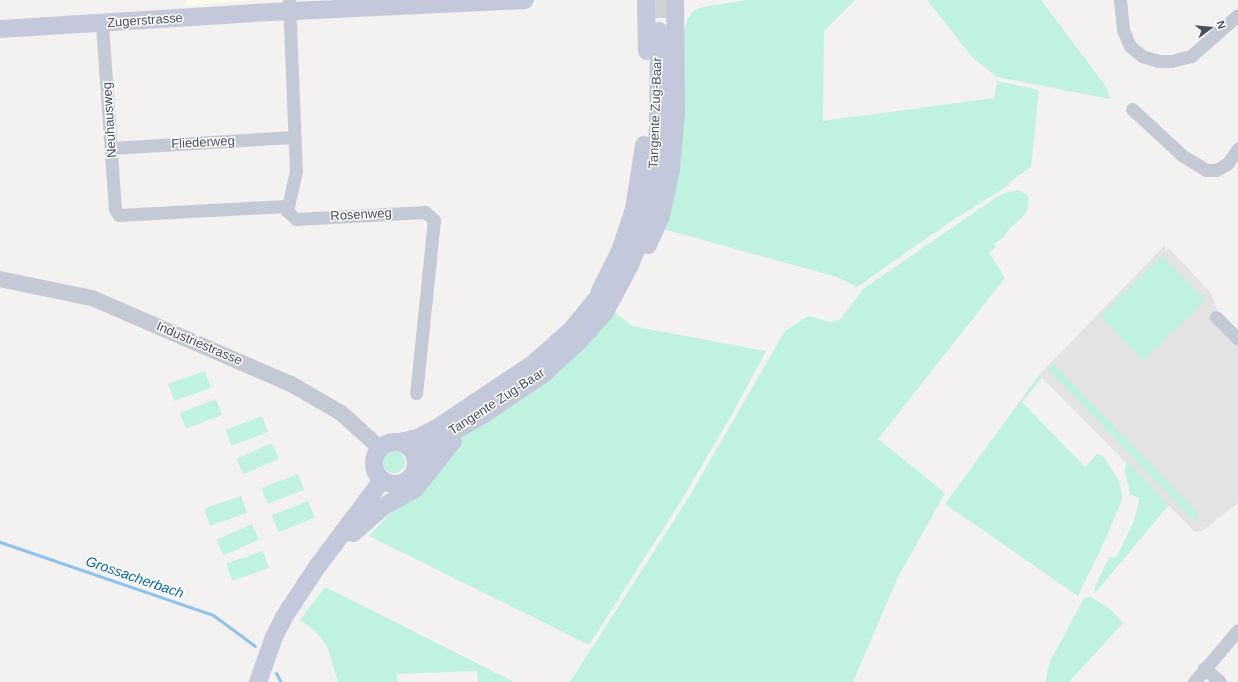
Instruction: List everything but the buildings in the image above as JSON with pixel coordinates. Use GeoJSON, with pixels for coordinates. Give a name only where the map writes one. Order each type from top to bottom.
{"type":"FeatureCollection","features":[{"type":"Feature","properties":{"kind":"main road","name":"Zugerstrasse"},"geometry":{"type":"LineString","coordinates":[[0,29],[102,24],[289,6],[525,0]]}},
{"type":"Feature","properties":{"kind":"main road"},"geometry":{"type":"LineString","coordinates":[[599,308],[634,210],[643,163],[646,119],[646,0]]}},
{"type":"Feature","properties":{"kind":"main road"},"geometry":{"type":"LineString","coordinates":[[599,308],[624,287],[638,265],[661,216],[667,195],[676,112],[675,0]]}},
{"type":"Feature","properties":{"kind":"main road","name":"Tangente Zug-Baar"},"geometry":{"type":"LineString","coordinates":[[416,461],[432,446],[519,392],[561,358],[599,308],[624,260],[651,194],[658,128],[659,31]]}},
{"type":"Feature","properties":{"kind":"main road","name":"Tangente Zug-Baar"},"geometry":{"type":"LineString","coordinates":[[399,442],[425,435],[511,380],[599,308]]}},
{"type":"Feature","properties":{"kind":"main road"},"geometry":{"type":"LineString","coordinates":[[333,545],[349,537],[391,501],[415,489],[444,449],[484,414]]}},
{"type":"Feature","properties":{"kind":"main road"},"geometry":{"type":"LineString","coordinates":[[399,442],[409,447],[416,461],[413,475],[405,482],[396,484],[382,480],[377,474],[374,464],[380,448],[389,443],[399,442]]}},
{"type":"Feature","properties":{"kind":"main road"},"geometry":{"type":"LineString","coordinates":[[258,682],[265,658],[299,593],[382,480]]}},
{"type":"Feature","properties":{"kind":"street"},"geometry":{"type":"LineString","coordinates":[[1120,0],[1122,30],[1130,46],[1142,56],[1158,62],[1171,62],[1191,56],[1238,15]]}},
{"type":"Feature","properties":{"kind":"street"},"geometry":{"type":"LineString","coordinates":[[287,206],[296,171],[289,6]]}},
{"type":"Feature","properties":{"kind":"street","name":"Neuhausweg"},"geometry":{"type":"LineString","coordinates":[[102,24],[112,148],[115,210],[119,215],[287,206]]}},
{"type":"Feature","properties":{"kind":"street"},"geometry":{"type":"LineString","coordinates":[[1132,109],[1194,165],[1206,170],[1216,170],[1227,164],[1238,149]]}},
{"type":"Feature","properties":{"kind":"street","name":"Fliederweg"},"geometry":{"type":"LineString","coordinates":[[112,148],[294,137]]}},
{"type":"Feature","properties":{"kind":"street","name":"Rosenweg"},"geometry":{"type":"LineString","coordinates":[[287,206],[287,211],[296,219],[425,212],[434,220],[416,393]]}},
{"type":"Feature","properties":{"kind":"street","name":"Industriestrasse"},"geometry":{"type":"LineString","coordinates":[[0,279],[92,298],[291,384],[341,413],[380,448]]}},
{"type":"Feature","properties":{"kind":"street"},"geometry":{"type":"LineString","coordinates":[[1216,317],[1238,339]]}},
{"type":"Feature","properties":{"kind":"street"},"geometry":{"type":"LineString","coordinates":[[1194,682],[1204,668],[1238,630]]}},
{"type":"Feature","properties":{"kind":"street"},"geometry":{"type":"LineString","coordinates":[[1204,668],[1220,682]]}},
{"type":"Feature","properties":{"kind":"shaded area"},"geometry":{"type":"Polygon","coordinates":[[[185,0],[252,0],[186,6],[185,0]]]}},
{"type":"Feature","properties":{"kind":"shaded area"},"geometry":{"type":"Polygon","coordinates":[[[1165,245],[1165,251],[1169,248],[1211,293],[1219,315],[1238,334],[1238,503],[1202,531],[1195,532],[1039,375],[1165,245]]]}},
{"type":"Feature","properties":{"kind":"green space"},"geometry":{"type":"Polygon","coordinates":[[[747,0],[855,0],[824,31],[823,121],[994,98],[997,81],[1039,90],[1031,167],[1008,183],[1009,185],[950,222],[857,287],[837,277],[663,229],[684,32],[688,18],[693,11],[702,7],[747,0]]]}},
{"type":"Feature","properties":{"kind":"green space"},"geometry":{"type":"Polygon","coordinates":[[[927,0],[1041,0],[1107,88],[1110,99],[997,77],[972,57],[927,0]]]}},
{"type":"Feature","properties":{"kind":"green space"},"geometry":{"type":"Polygon","coordinates":[[[1018,190],[1026,194],[1029,199],[1026,214],[1009,229],[1003,238],[994,244],[996,247],[989,252],[1005,278],[878,439],[945,493],[898,577],[853,682],[570,682],[689,497],[785,331],[808,316],[830,322],[840,320],[863,289],[1002,194],[1018,190]]]}},
{"type":"Feature","properties":{"kind":"green space"},"geometry":{"type":"Polygon","coordinates":[[[1162,256],[1205,301],[1143,360],[1100,316],[1162,256]]]}},
{"type":"Feature","properties":{"kind":"green space"},"geometry":{"type":"Polygon","coordinates":[[[614,312],[632,326],[766,351],[730,418],[679,504],[589,645],[369,536],[461,439],[614,312]]]}},
{"type":"Feature","properties":{"kind":"green space"},"geometry":{"type":"Polygon","coordinates":[[[1053,363],[1200,515],[1194,520],[1047,369],[1053,363]]]}},
{"type":"Feature","properties":{"kind":"green space"},"geometry":{"type":"Polygon","coordinates":[[[205,371],[211,388],[174,401],[168,384],[205,371]]]}},
{"type":"Feature","properties":{"kind":"green space"},"geometry":{"type":"Polygon","coordinates":[[[1039,375],[1042,378],[1022,402],[1085,467],[1097,454],[1104,457],[1119,481],[1122,494],[1121,503],[1078,596],[945,504],[1039,375]]]}},
{"type":"Feature","properties":{"kind":"green space"},"geometry":{"type":"Polygon","coordinates":[[[216,399],[222,415],[186,429],[180,413],[216,399]]]}},
{"type":"Feature","properties":{"kind":"green space"},"geometry":{"type":"Polygon","coordinates":[[[262,416],[268,432],[232,446],[226,430],[262,416]]]}},
{"type":"Feature","properties":{"kind":"green space"},"geometry":{"type":"Polygon","coordinates":[[[272,443],[279,459],[243,474],[236,459],[272,443]]]}},
{"type":"Feature","properties":{"kind":"green space"},"geometry":{"type":"Polygon","coordinates":[[[390,451],[398,451],[405,458],[405,466],[398,473],[390,473],[383,466],[383,458],[390,451]]]}},
{"type":"Feature","properties":{"kind":"green space"},"geometry":{"type":"Polygon","coordinates":[[[1127,461],[1169,505],[1096,592],[1094,589],[1109,557],[1116,558],[1133,523],[1138,506],[1139,498],[1130,494],[1125,470],[1127,461]]]}},
{"type":"Feature","properties":{"kind":"green space"},"geometry":{"type":"Polygon","coordinates":[[[298,474],[304,490],[268,504],[262,488],[298,474]]]}},
{"type":"Feature","properties":{"kind":"green space"},"geometry":{"type":"Polygon","coordinates":[[[241,496],[247,513],[210,526],[204,509],[241,496]]]}},
{"type":"Feature","properties":{"kind":"green space"},"geometry":{"type":"Polygon","coordinates":[[[308,501],[315,518],[279,532],[272,516],[308,501]]]}},
{"type":"Feature","properties":{"kind":"green space"},"geometry":{"type":"Polygon","coordinates":[[[252,524],[259,540],[223,555],[216,540],[252,524]]]}},
{"type":"Feature","properties":{"kind":"green space"},"geometry":{"type":"Polygon","coordinates":[[[263,551],[269,568],[232,581],[226,564],[263,551]]]}},
{"type":"Feature","properties":{"kind":"green space"},"geometry":{"type":"Polygon","coordinates":[[[325,587],[514,682],[478,682],[477,671],[397,674],[397,682],[338,682],[327,646],[314,630],[300,620],[325,587]]]}},
{"type":"Feature","properties":{"kind":"green space"},"geometry":{"type":"Polygon","coordinates":[[[1090,596],[1111,610],[1123,623],[1069,682],[1045,682],[1050,661],[1084,598],[1090,596]]]}},
{"type":"Feature","properties":{"kind":"waterway","name":"Grossacherbach"},"geometry":{"type":"LineString","coordinates":[[0,542],[213,615],[255,646]]}},
{"type":"Feature","properties":{"kind":"waterway","name":"Grossacherbach"},"geometry":{"type":"LineString","coordinates":[[276,673],[281,682]]}},
{"type":"Feature","properties":{"kind":"tunnel"},"geometry":{"type":"LineString","coordinates":[[658,0],[659,31]]}}]}
